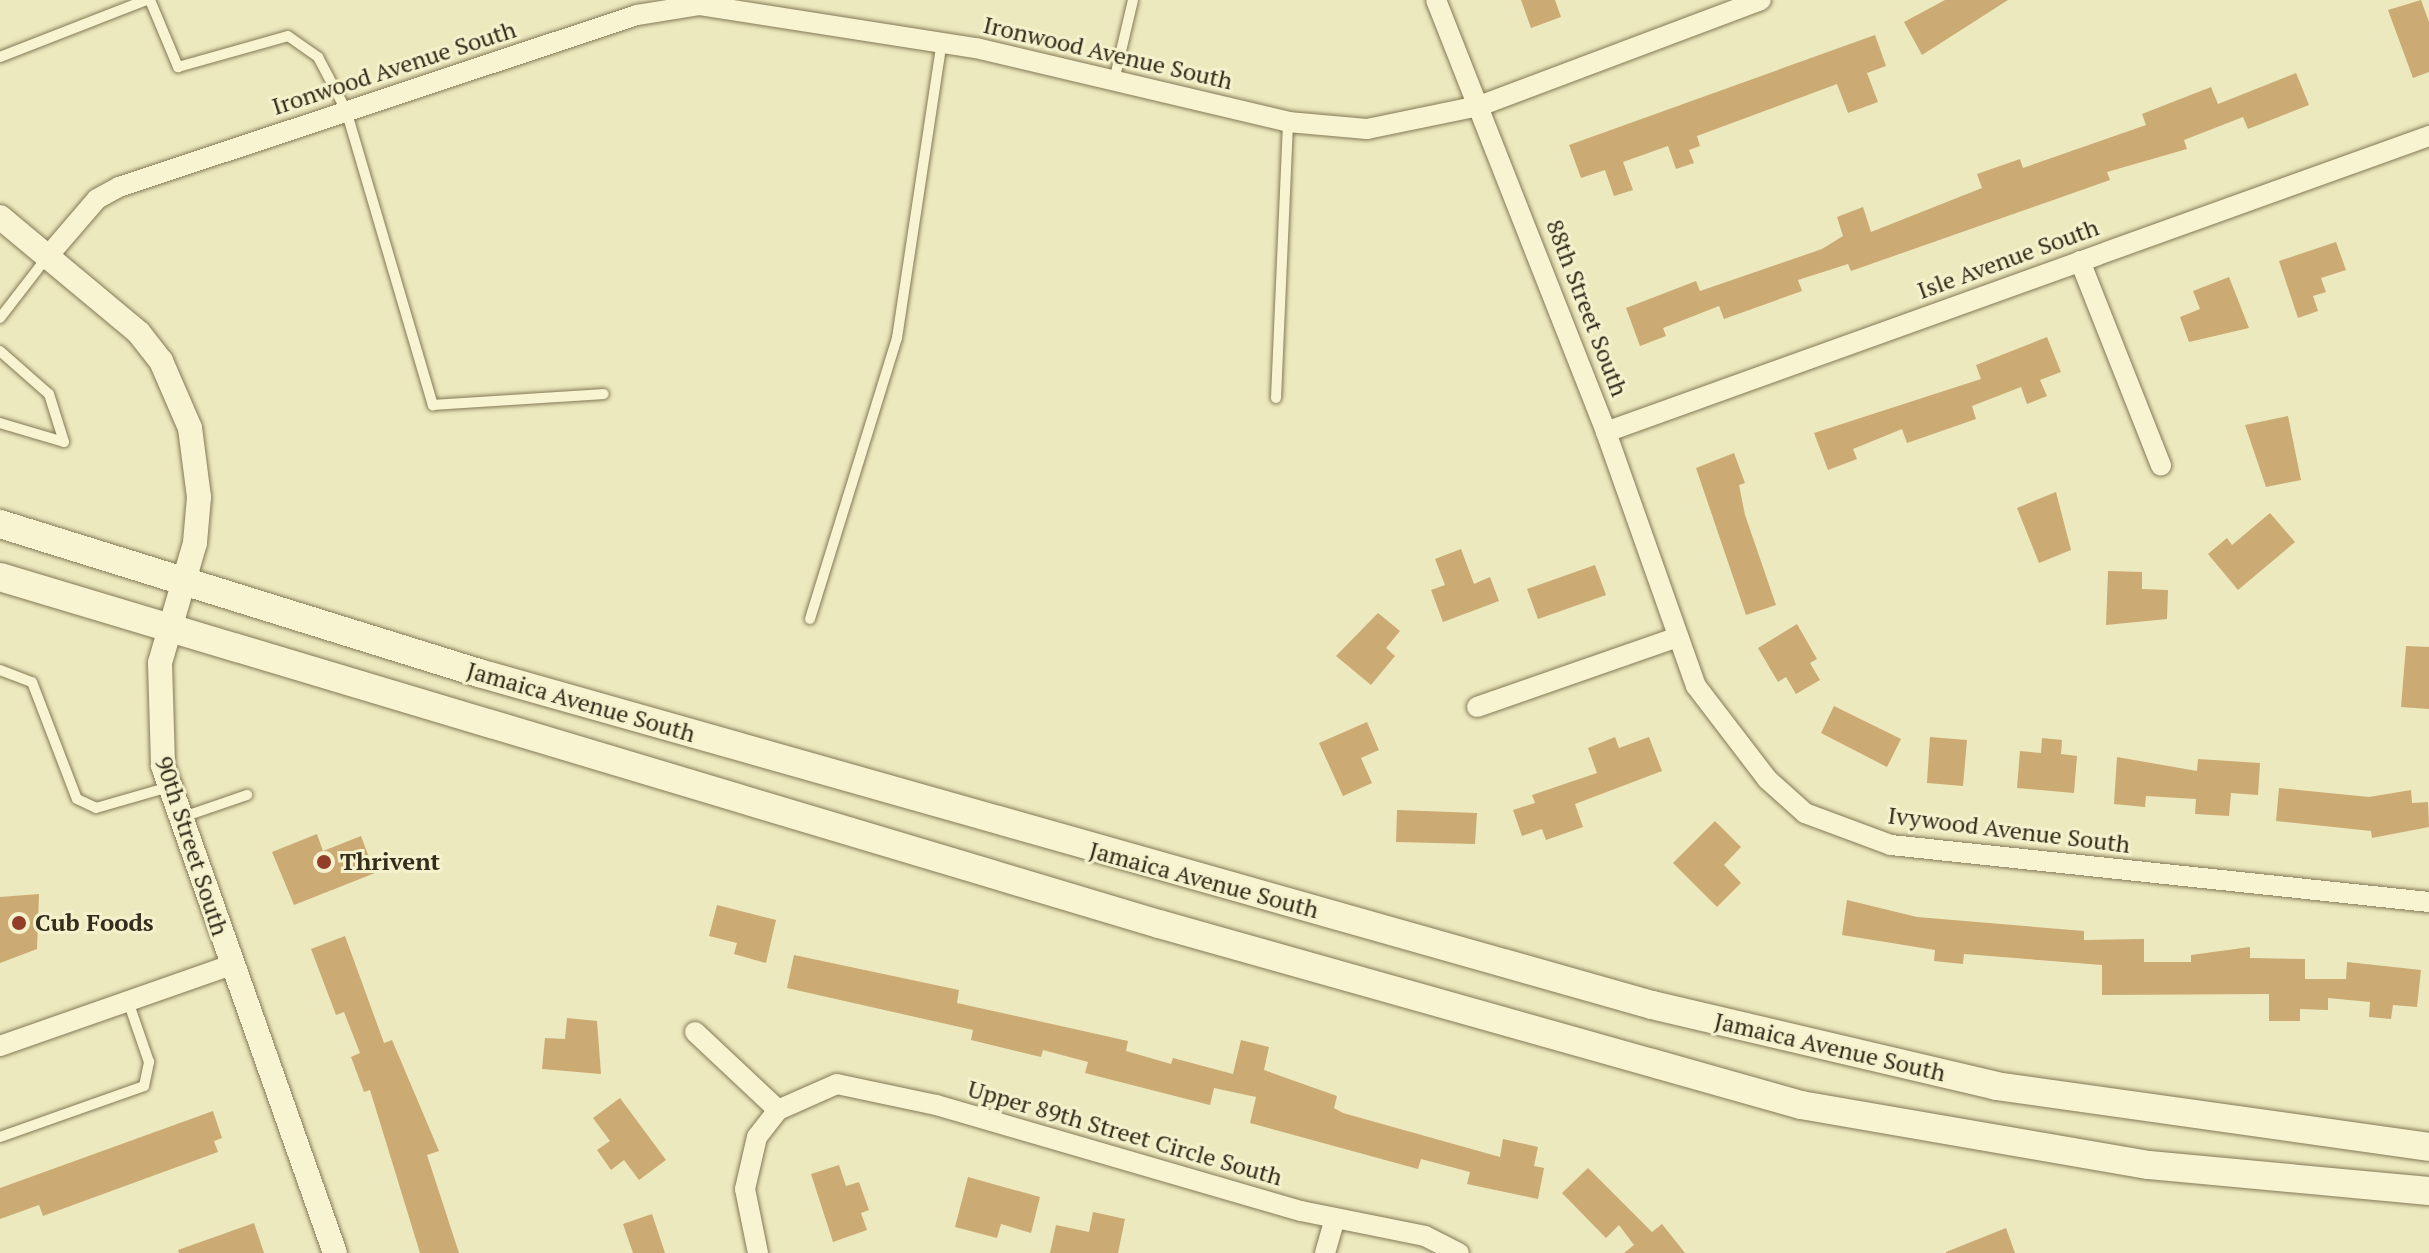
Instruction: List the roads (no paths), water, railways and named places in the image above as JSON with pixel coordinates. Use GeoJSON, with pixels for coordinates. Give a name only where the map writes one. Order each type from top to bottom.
{"type":"FeatureCollection","features":[{"type":"Feature","properties":{"kind":"main road","name":"Jamaica Avenue South"},"geometry":{"type":"LineString","coordinates":[[0,524],[184,578],[494,677],[1652,1005],[1996,1086],[2429,1147]]}},
{"type":"Feature","properties":{"kind":"main road","name":"Jamaica Avenue South"},"geometry":{"type":"LineString","coordinates":[[0,577],[1159,924],[1801,1105],[2149,1165],[2429,1191]]}},
{"type":"Feature","properties":{"kind":"street","name":"88th Street South"},"geometry":{"type":"LineString","coordinates":[[1436,0],[1606,432],[1678,637]]}},
{"type":"Feature","properties":{"kind":"street","name":"Ironwood Avenue South"},"geometry":{"type":"LineString","coordinates":[[48,256],[89,207],[119,187],[637,15],[699,2],[942,42],[1288,122],[1367,129],[1479,106],[1761,0]]}},
{"type":"Feature","properties":{"kind":"street","name":"Isle Avenue South"},"geometry":{"type":"LineString","coordinates":[[1606,432],[2429,136]]}},
{"type":"Feature","properties":{"kind":"street","name":"90th Street South"},"geometry":{"type":"LineString","coordinates":[[0,217],[139,333],[178,396],[199,497],[184,578],[169,627],[157,700],[170,787],[335,1253]]}},
{"type":"Feature","properties":{"kind":"street"},"geometry":{"type":"LineString","coordinates":[[2080,261],[2161,466]]}},
{"type":"Feature","properties":{"kind":"street"},"geometry":{"type":"LineString","coordinates":[[1477,707],[1678,637]]}},
{"type":"Feature","properties":{"kind":"street","name":"Ivywood Avenue South"},"geometry":{"type":"LineString","coordinates":[[1678,637],[1696,686],[1767,779],[1805,813],[1891,845],[2429,902]]}},
{"type":"Feature","properties":{"kind":"street"},"geometry":{"type":"LineString","coordinates":[[0,1046],[231,965]]}},
{"type":"Feature","properties":{"kind":"street"},"geometry":{"type":"LineString","coordinates":[[695,1032],[778,1110],[757,1137],[745,1189],[758,1253]]}},
{"type":"Feature","properties":{"kind":"street","name":"Upper 89th Street Circle South"},"geometry":{"type":"LineString","coordinates":[[778,1110],[837,1084],[1335,1218],[1425,1236],[1459,1253]]}},
{"type":"Feature","properties":{"kind":"street"},"geometry":{"type":"LineString","coordinates":[[1325,1253],[1335,1218]]}},
{"type":"Feature","properties":{"kind":"lane"},"geometry":{"type":"LineString","coordinates":[[0,57],[148,0],[178,67],[288,36],[318,57],[346,110],[433,405],[604,394]]}},
{"type":"Feature","properties":{"kind":"lane"},"geometry":{"type":"LineString","coordinates":[[1114,81],[1133,0]]}},
{"type":"Feature","properties":{"kind":"lane"},"geometry":{"type":"LineString","coordinates":[[810,619],[897,338],[942,42]]}},
{"type":"Feature","properties":{"kind":"lane"},"geometry":{"type":"LineString","coordinates":[[1276,398],[1288,122]]}},
{"type":"Feature","properties":{"kind":"lane"},"geometry":{"type":"LineString","coordinates":[[0,318],[48,256]]}},
{"type":"Feature","properties":{"kind":"lane"},"geometry":{"type":"LineString","coordinates":[[0,351],[49,394],[64,442],[0,423]]}},
{"type":"Feature","properties":{"kind":"lane"},"geometry":{"type":"LineString","coordinates":[[0,670],[32,682],[77,799],[96,808],[170,787]]}},
{"type":"Feature","properties":{"kind":"lane"},"geometry":{"type":"LineString","coordinates":[[181,817],[247,795]]}},
{"type":"Feature","properties":{"kind":"lane"},"geometry":{"type":"LineString","coordinates":[[0,1137],[144,1086],[149,1062],[128,1001]]}},
{"type":"Feature","properties":{"kind":"place","name":"Thrivent"},"geometry":{"type":"Point","coordinates":[324,862]}},
{"type":"Feature","properties":{"kind":"place","name":"Cub Foods"},"geometry":{"type":"Point","coordinates":[19,923]}}]}
